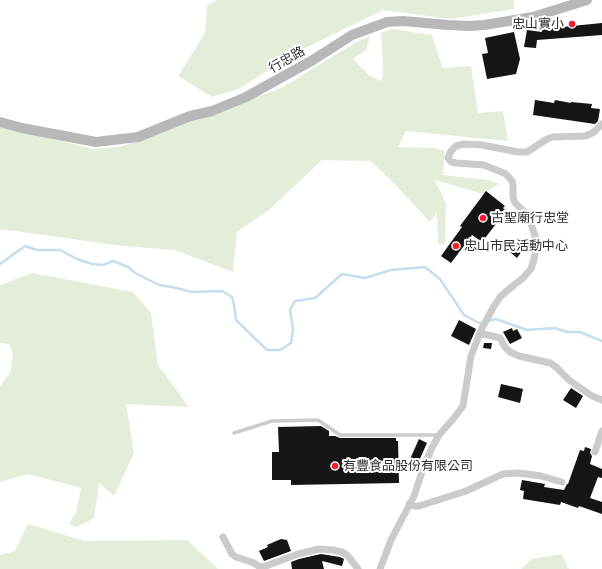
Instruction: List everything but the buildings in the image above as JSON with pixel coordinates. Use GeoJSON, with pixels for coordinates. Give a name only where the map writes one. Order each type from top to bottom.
{"type":"FeatureCollection","features":[{"type":"Feature","properties":{"kind":"street","name":"行忠路"},"geometry":{"type":"LineString","coordinates":[[0,122],[22,128],[96,142],[138,137],[190,116],[212,111],[246,98],[313,60],[352,35],[387,22],[403,21],[448,25],[484,25],[533,17],[587,0]]}},
{"type":"Feature","properties":{"kind":"street"},"geometry":{"type":"LineString","coordinates":[[380,569],[391,540],[414,496],[428,457],[438,435],[463,406],[471,356],[481,331],[489,315],[502,296],[531,269],[536,248],[535,236],[528,215],[515,203],[512,181],[506,174],[484,165],[450,162],[448,158],[451,151],[456,146],[464,144],[482,145],[518,152],[527,152],[547,139],[553,137],[586,136],[594,132],[602,124]]}},
{"type":"Feature","properties":{"kind":"street"},"geometry":{"type":"LineString","coordinates":[[481,331],[484,334],[500,338],[510,352],[519,356],[550,363],[569,380],[592,396],[602,400]]}},
{"type":"Feature","properties":{"kind":"street"},"geometry":{"type":"LineString","coordinates":[[595,452],[602,431]]}},
{"type":"Feature","properties":{"kind":"street"},"geometry":{"type":"LineString","coordinates":[[409,504],[419,506],[466,490],[503,474],[518,473],[541,476],[562,482]]}},
{"type":"Feature","properties":{"kind":"street"},"geometry":{"type":"LineString","coordinates":[[223,537],[236,558],[260,567],[298,554],[319,549],[342,552],[348,556],[358,569]]}},
{"type":"Feature","properties":{"kind":"lane"},"geometry":{"type":"LineString","coordinates":[[234,433],[272,421],[318,420],[340,435],[438,435]]}},
{"type":"Feature","properties":{"kind":"green space"},"geometry":{"type":"Polygon","coordinates":[[[217,0],[514,0],[514,9],[450,19],[383,10],[289,56],[239,89],[212,97],[178,76],[205,33],[207,6],[217,0]]]}},
{"type":"Feature","properties":{"kind":"green space"},"geometry":{"type":"Polygon","coordinates":[[[392,29],[432,35],[443,68],[471,66],[478,113],[503,111],[508,141],[406,131],[398,147],[434,148],[445,151],[443,175],[488,180],[499,184],[483,194],[435,180],[446,204],[445,245],[438,243],[437,212],[430,222],[390,179],[370,161],[322,160],[270,209],[237,232],[233,272],[175,250],[122,246],[0,229],[0,126],[93,149],[119,147],[138,141],[182,118],[231,107],[283,87],[356,42],[370,36],[366,50],[353,59],[370,76],[382,81],[383,65],[381,33],[392,29]]]}},
{"type":"Feature","properties":{"kind":"green space"},"geometry":{"type":"Polygon","coordinates":[[[32,273],[133,292],[151,313],[158,365],[189,407],[126,404],[134,453],[114,496],[99,483],[94,518],[77,527],[69,524],[76,513],[81,488],[28,474],[0,482],[0,386],[10,373],[13,353],[9,344],[0,343],[0,285],[32,273]]]}},
{"type":"Feature","properties":{"kind":"green space"},"geometry":{"type":"Polygon","coordinates":[[[28,524],[85,541],[187,540],[218,569],[0,569],[0,555],[15,551],[28,524]]]}},
{"type":"Feature","properties":{"kind":"green space"},"geometry":{"type":"Polygon","coordinates":[[[561,554],[569,569],[521,569],[532,559],[561,554]]]}},
{"type":"Feature","properties":{"kind":"waterway"},"geometry":{"type":"LineString","coordinates":[[0,264],[25,246],[37,250],[60,250],[77,259],[92,264],[103,265],[113,261],[128,267],[135,273],[159,285],[192,292],[222,291],[232,297],[236,320],[267,350],[280,350],[291,343],[293,329],[290,310],[295,301],[315,298],[342,274],[365,278],[391,270],[425,267],[440,279],[464,315],[479,323],[482,323]]}},
{"type":"Feature","properties":{"kind":"waterway"},"geometry":{"type":"LineString","coordinates":[[487,321],[496,319],[527,330],[555,328],[567,332],[580,332],[602,341]]}},
{"type":"Feature","properties":{"kind":"place","name":"忠山實小"},"geometry":{"type":"Point","coordinates":[572,24]}},
{"type":"Feature","properties":{"kind":"place","name":"古聖廟行忠堂"},"geometry":{"type":"Point","coordinates":[483,218]}},
{"type":"Feature","properties":{"kind":"place","name":"忠山市民活動中心"},"geometry":{"type":"Point","coordinates":[456,246]}},
{"type":"Feature","properties":{"kind":"place","name":"有豐食品股份有限公司"},"geometry":{"type":"Point","coordinates":[335,466]}}]}
